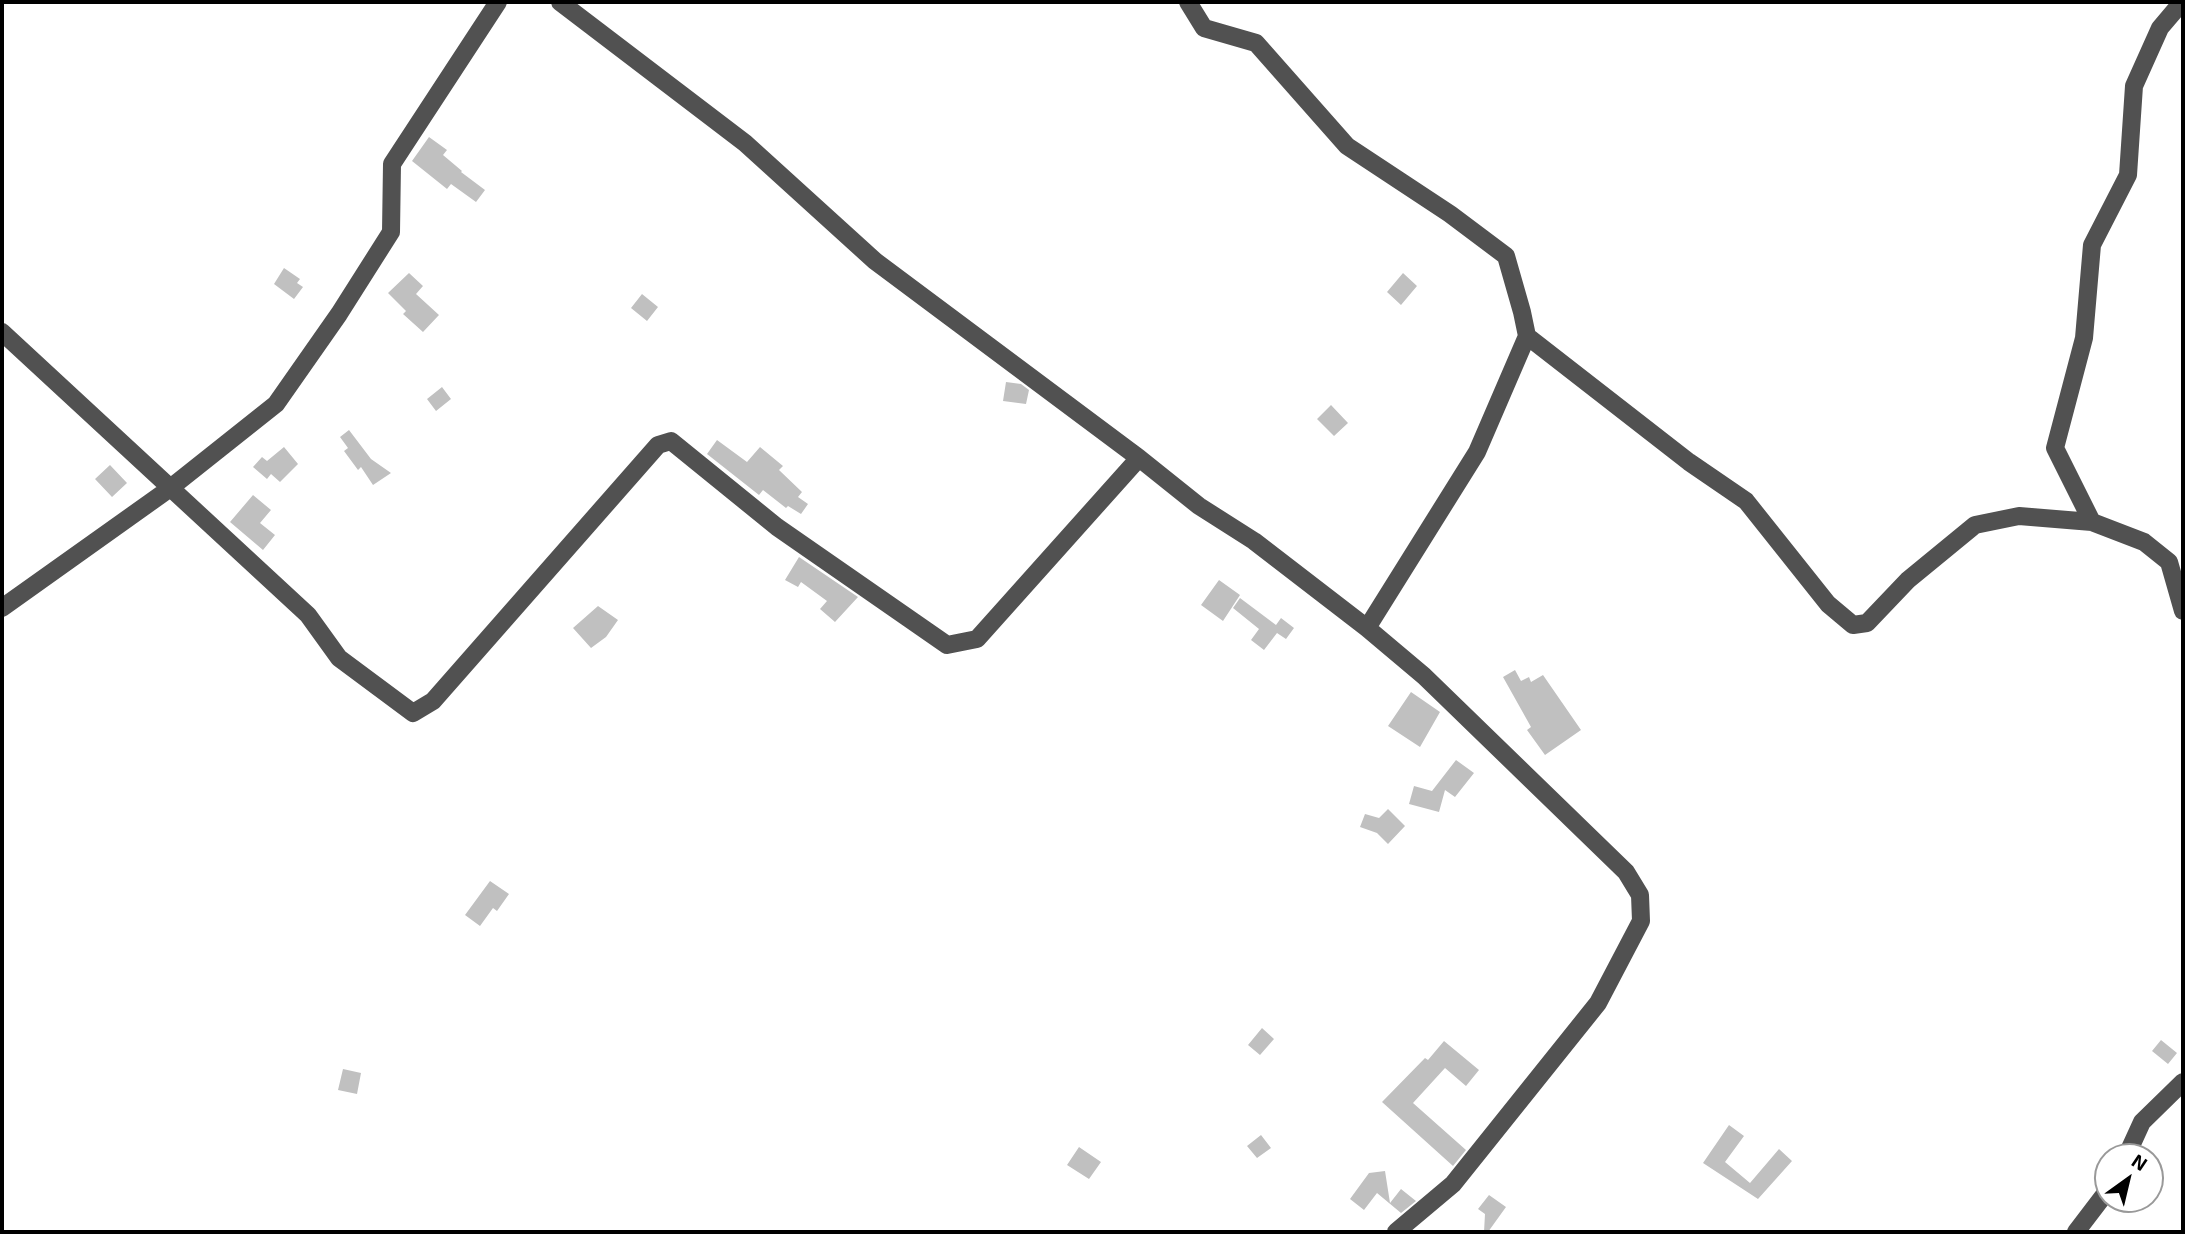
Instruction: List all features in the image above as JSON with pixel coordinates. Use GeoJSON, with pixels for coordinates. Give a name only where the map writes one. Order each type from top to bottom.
{"type":"FeatureCollection","features":[{"type":"Feature","properties":{"kind":"street"},"geometry":{"type":"LineString","coordinates":[[2,608],[169,489],[276,404],[339,314],[391,232],[392,164],[498,2]]}},
{"type":"Feature","properties":{"kind":"street"},"geometry":{"type":"LineString","coordinates":[[560,2],[745,144],[875,261],[1199,506],[1254,541],[1367,628],[1423,676],[1626,872],[1640,895],[1641,921],[1598,1003],[1452,1184],[1396,1232]]}},
{"type":"Feature","properties":{"kind":"street"},"geometry":{"type":"LineString","coordinates":[[1188,2],[1204,28],[1256,43],[1348,146],[1450,214],[1506,256],[1527,336],[1477,452],[1367,628]]}},
{"type":"Feature","properties":{"kind":"street"},"geometry":{"type":"LineString","coordinates":[[2092,522],[2055,447],[2084,338],[2092,245],[2128,175],[2134,86],[2160,28],[2182,2]]}},
{"type":"Feature","properties":{"kind":"street"},"geometry":{"type":"LineString","coordinates":[[2,332],[308,615],[339,658],[413,713],[433,701],[658,445],[671,441],[777,527],[947,645],[977,639],[1139,458]]}},
{"type":"Feature","properties":{"kind":"street"},"geometry":{"type":"LineString","coordinates":[[1527,336],[1689,462],[1746,501],[1828,604],[1853,625],[1867,623],[1908,580],[1975,525],[2019,516],[2092,522],[2144,542],[2169,562],[2183,611]]}},
{"type":"Feature","properties":{"kind":"street"},"geometry":{"type":"LineString","coordinates":[[2132,1143],[2142,1122],[2183,1082]]}},
{"type":"Feature","properties":{"kind":"street"},"geometry":{"type":"LineString","coordinates":[[2076,1232],[2094,1208]]}},
{"type":"Feature","properties":{"kind":"building"},"geometry":{"type":"Polygon","coordinates":[[[429,137],[447,150],[443,155],[485,190],[476,202],[451,184],[447,189],[412,161],[429,137]]]}},
{"type":"Feature","properties":{"kind":"building"},"geometry":{"type":"Polygon","coordinates":[[[284,268],[300,279],[297,283],[303,287],[294,299],[274,284],[284,268]]]}},
{"type":"Feature","properties":{"kind":"building"},"geometry":{"type":"Polygon","coordinates":[[[409,273],[423,286],[416,294],[439,315],[423,332],[403,314],[406,311],[388,293],[409,273]]]}},
{"type":"Feature","properties":{"kind":"building"},"geometry":{"type":"Polygon","coordinates":[[[1403,273],[1417,286],[1401,305],[1387,292],[1403,273]]]}},
{"type":"Feature","properties":{"kind":"building"},"geometry":{"type":"Polygon","coordinates":[[[642,294],[658,307],[647,321],[631,308],[642,294]]]}},
{"type":"Feature","properties":{"kind":"building"},"geometry":{"type":"Polygon","coordinates":[[[1006,382],[1021,384],[1029,390],[1026,404],[1003,401],[1006,382]]]}},
{"type":"Feature","properties":{"kind":"building"},"geometry":{"type":"Polygon","coordinates":[[[442,387],[451,399],[436,411],[427,399],[442,387]]]}},
{"type":"Feature","properties":{"kind":"building"},"geometry":{"type":"Polygon","coordinates":[[[1331,405],[1348,423],[1334,436],[1317,419],[1331,405]]]}},
{"type":"Feature","properties":{"kind":"building"},"geometry":{"type":"Polygon","coordinates":[[[349,430],[371,459],[391,473],[373,485],[361,467],[358,470],[344,451],[348,448],[340,437],[349,430]]]}},
{"type":"Feature","properties":{"kind":"building"},"geometry":{"type":"Polygon","coordinates":[[[717,440],[747,462],[760,447],[783,466],[779,470],[802,492],[798,497],[808,504],[801,514],[788,506],[786,508],[763,490],[759,495],[707,454],[717,440]]]}},
{"type":"Feature","properties":{"kind":"building"},"geometry":{"type":"Polygon","coordinates":[[[284,447],[298,464],[280,482],[271,474],[267,479],[253,467],[262,457],[267,461],[284,447]]]}},
{"type":"Feature","properties":{"kind":"building"},"geometry":{"type":"Polygon","coordinates":[[[110,465],[127,483],[112,497],[95,479],[110,465]]]}},
{"type":"Feature","properties":{"kind":"building"},"geometry":{"type":"Polygon","coordinates":[[[253,495],[271,510],[260,523],[275,535],[263,550],[230,522],[253,495]]]}},
{"type":"Feature","properties":{"kind":"building"},"geometry":{"type":"Polygon","coordinates":[[[799,557],[858,597],[835,622],[820,609],[827,601],[801,582],[798,587],[785,580],[799,557]]]}},
{"type":"Feature","properties":{"kind":"building"},"geometry":{"type":"Polygon","coordinates":[[[1219,580],[1240,595],[1223,621],[1201,605],[1219,580]]]}},
{"type":"Feature","properties":{"kind":"building"},"geometry":{"type":"Polygon","coordinates":[[[1240,598],[1276,625],[1281,618],[1294,628],[1286,639],[1277,633],[1264,650],[1251,640],[1259,629],[1233,608],[1240,598]]]}},
{"type":"Feature","properties":{"kind":"building"},"geometry":{"type":"Polygon","coordinates":[[[598,606],[618,620],[606,637],[591,648],[573,628],[598,606]]]}},
{"type":"Feature","properties":{"kind":"building"},"geometry":{"type":"Polygon","coordinates":[[[1515,670],[1521,681],[1529,677],[1531,682],[1543,675],[1581,730],[1545,755],[1527,730],[1531,727],[1503,677],[1515,670]]]}},
{"type":"Feature","properties":{"kind":"building"},"geometry":{"type":"Polygon","coordinates":[[[1411,692],[1440,712],[1420,747],[1388,726],[1411,692]]]}},
{"type":"Feature","properties":{"kind":"building"},"geometry":{"type":"Polygon","coordinates":[[[1456,760],[1474,773],[1455,797],[1445,790],[1439,812],[1409,804],[1414,786],[1432,791],[1456,760]]]}},
{"type":"Feature","properties":{"kind":"building"},"geometry":{"type":"Polygon","coordinates":[[[1388,809],[1405,826],[1388,844],[1377,833],[1360,827],[1365,814],[1379,818],[1388,809]]]}},
{"type":"Feature","properties":{"kind":"building"},"geometry":{"type":"Polygon","coordinates":[[[490,881],[509,894],[497,911],[493,908],[480,926],[465,915],[490,881]]]}},
{"type":"Feature","properties":{"kind":"building"},"geometry":{"type":"Polygon","coordinates":[[[1262,1028],[1274,1039],[1260,1055],[1248,1045],[1262,1028]]]}},
{"type":"Feature","properties":{"kind":"building"},"geometry":{"type":"Polygon","coordinates":[[[2161,1040],[2177,1053],[2168,1064],[2152,1051],[2161,1040]]]}},
{"type":"Feature","properties":{"kind":"building"},"geometry":{"type":"Polygon","coordinates":[[[1444,1041],[1479,1070],[1466,1086],[1445,1068],[1413,1103],[1466,1150],[1453,1166],[1382,1102],[1425,1058],[1428,1060],[1444,1041]]]}},
{"type":"Feature","properties":{"kind":"building"},"geometry":{"type":"Polygon","coordinates":[[[343,1069],[361,1073],[357,1094],[338,1090],[343,1069]]]}},
{"type":"Feature","properties":{"kind":"building"},"geometry":{"type":"Polygon","coordinates":[[[1729,1125],[1744,1136],[1725,1162],[1750,1183],[1779,1149],[1792,1161],[1758,1199],[1703,1163],[1729,1125]]]}},
{"type":"Feature","properties":{"kind":"building"},"geometry":{"type":"Polygon","coordinates":[[[1261,1135],[1271,1148],[1257,1158],[1247,1146],[1261,1135]]]}},
{"type":"Feature","properties":{"kind":"building"},"geometry":{"type":"Polygon","coordinates":[[[1079,1147],[1101,1162],[1089,1179],[1067,1165],[1079,1147]]]}},
{"type":"Feature","properties":{"kind":"building"},"geometry":{"type":"Polygon","coordinates":[[[1385,1171],[1390,1203],[1401,1189],[1416,1201],[1401,1213],[1377,1193],[1364,1210],[1350,1199],[1369,1173],[1385,1171]]]}},
{"type":"Feature","properties":{"kind":"building"},"geometry":{"type":"Polygon","coordinates":[[[1489,1195],[1506,1207],[1488,1232],[1484,1232],[1485,1214],[1478,1209],[1489,1195]]]}}]}
